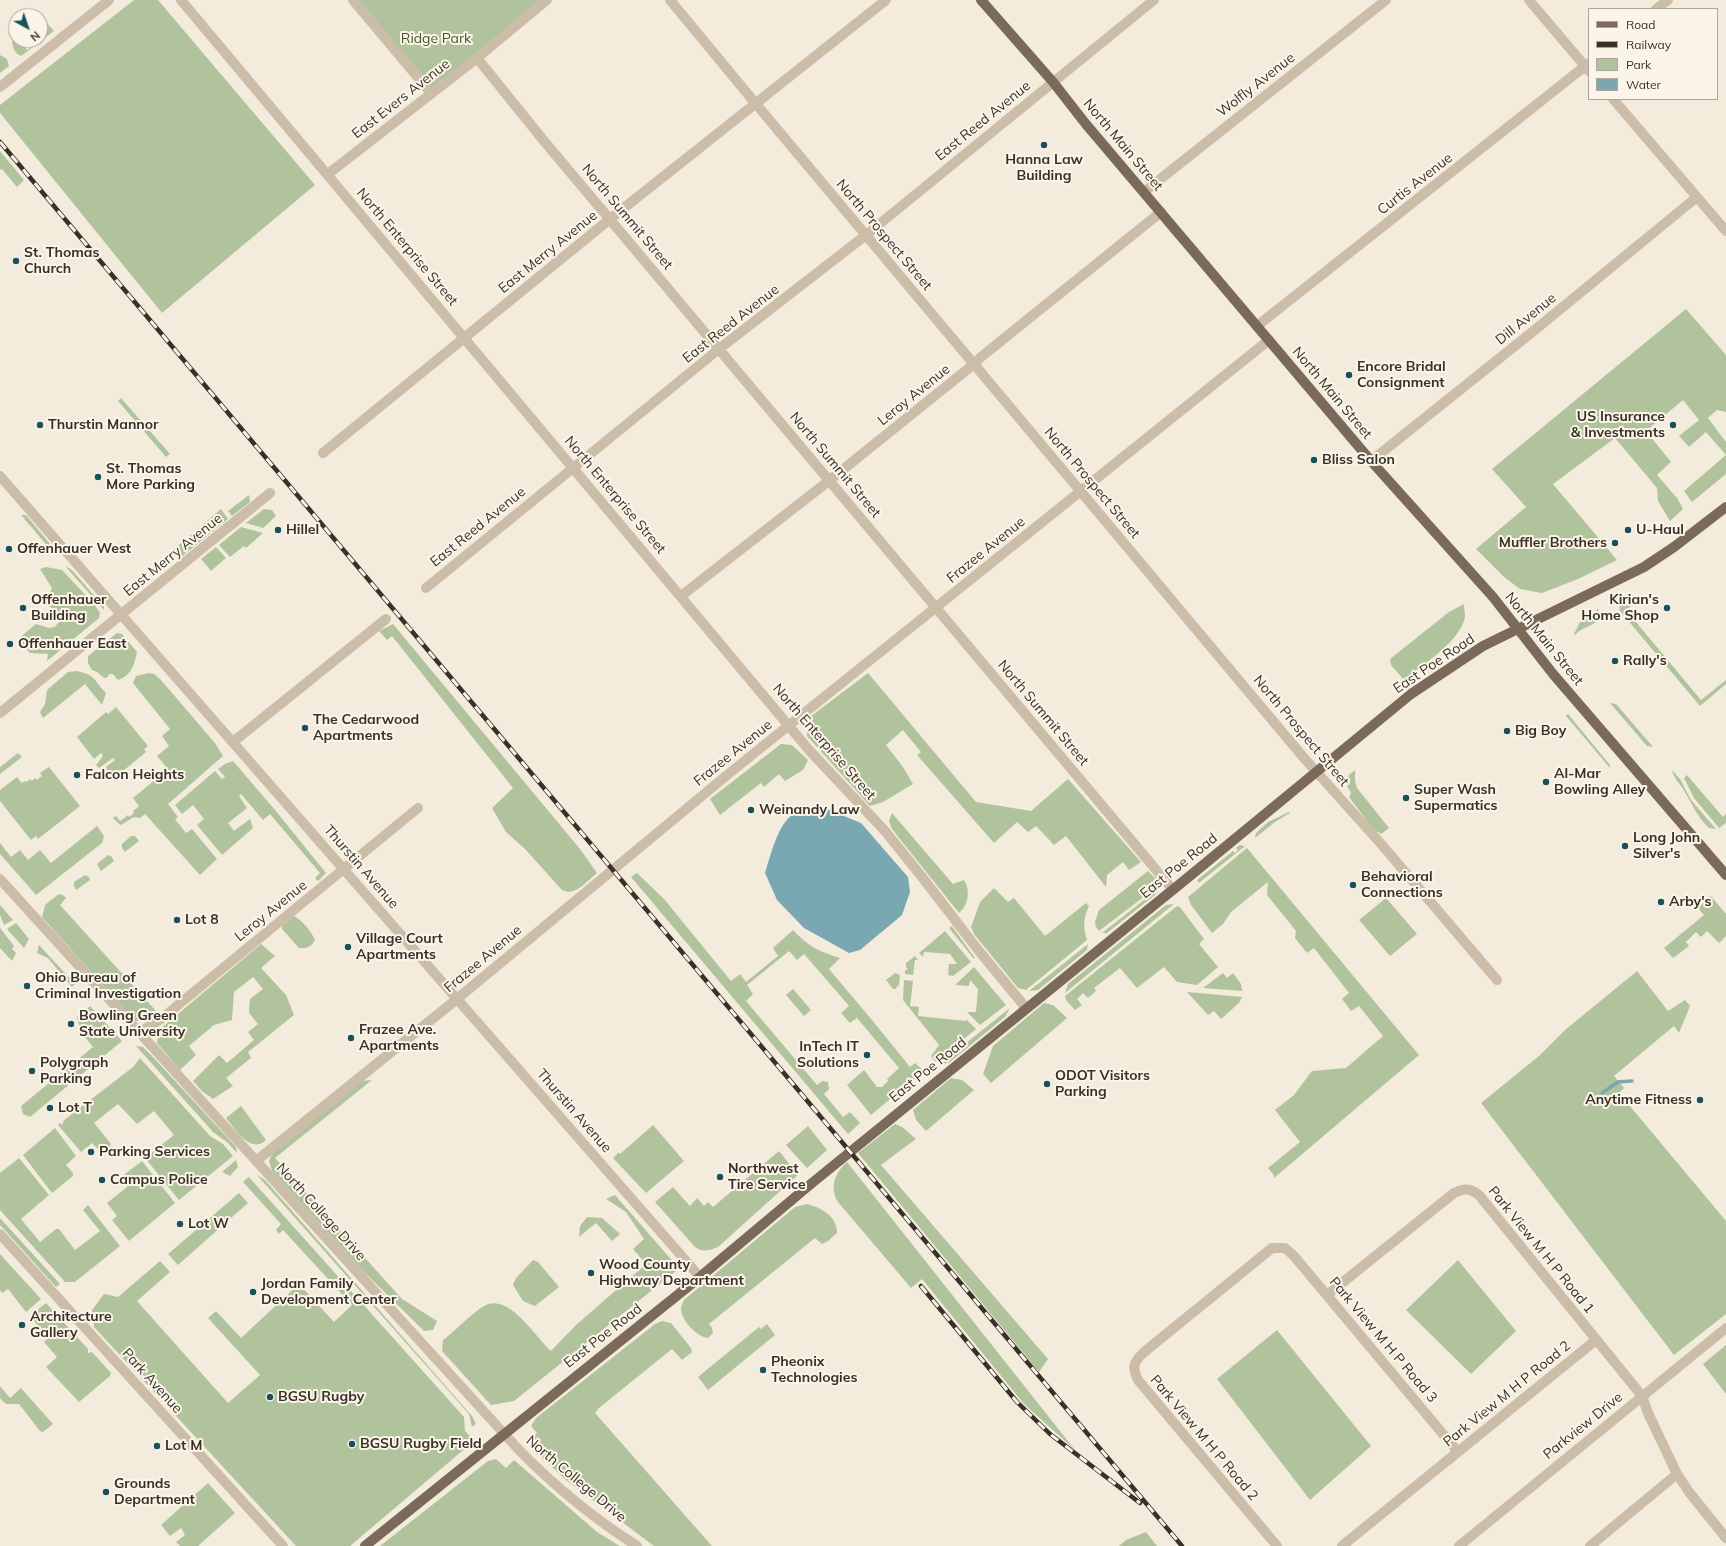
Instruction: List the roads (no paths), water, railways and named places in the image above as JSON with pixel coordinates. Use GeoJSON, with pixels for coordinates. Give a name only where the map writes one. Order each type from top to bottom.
{"type":"FeatureCollection","features":[{"type":"Feature","properties":{"kind":"main road","name":"North Main Street"},"geometry":{"type":"LineString","coordinates":[[981,0],[1053,82],[1371,461],[1493,597],[1558,680],[1726,875]]}},
{"type":"Feature","properties":{"kind":"main road","name":"East Poe Road"},"geometry":{"type":"LineString","coordinates":[[365,1546],[700,1277],[812,1183],[1173,890],[1411,694],[1483,646],[1644,568],[1669,551],[1726,507]]}},
{"type":"Feature","properties":{"kind":"street"},"geometry":{"type":"LineString","coordinates":[[0,87],[109,0]]}},
{"type":"Feature","properties":{"kind":"street","name":"North Enterprise Street"},"geometry":{"type":"LineString","coordinates":[[181,0],[328,174],[397,259],[574,467],[809,750],[884,831],[1026,1008]]}},
{"type":"Feature","properties":{"kind":"street"},"geometry":{"type":"LineString","coordinates":[[353,0],[431,94]]}},
{"type":"Feature","properties":{"kind":"street","name":"East Evers Avenue"},"geometry":{"type":"LineString","coordinates":[[328,174],[477,58],[547,0]]}},
{"type":"Feature","properties":{"kind":"street","name":"North Prospect Street"},"geometry":{"type":"LineString","coordinates":[[670,0],[1317,772],[1497,980]]}},
{"type":"Feature","properties":{"kind":"street","name":"East Merry Avenue"},"geometry":{"type":"LineString","coordinates":[[323,453],[610,219],[886,0]]}},
{"type":"Feature","properties":{"kind":"street","name":"East Reed Avenue"},"geometry":{"type":"LineString","coordinates":[[426,588],[574,467],[866,235],[1154,0]]}},
{"type":"Feature","properties":{"kind":"street","name":"Wolfly Avenue"},"geometry":{"type":"LineString","coordinates":[[1144,192],[1386,0]]}},
{"type":"Feature","properties":{"kind":"street"},"geometry":{"type":"LineString","coordinates":[[1529,0],[1588,66]]}},
{"type":"Feature","properties":{"kind":"street"},"geometry":{"type":"LineString","coordinates":[[1657,8],[1668,0]]}},
{"type":"Feature","properties":{"kind":"street","name":"North Summit Street"},"geometry":{"type":"LineString","coordinates":[[477,58],[610,219],[1173,890]]}},
{"type":"Feature","properties":{"kind":"street","name":"Curtis Avenue"},"geometry":{"type":"LineString","coordinates":[[1257,326],[1588,66]]}},
{"type":"Feature","properties":{"kind":"street"},"geometry":{"type":"LineString","coordinates":[[1614,100],[1726,231]]}},
{"type":"Feature","properties":{"kind":"street","name":"Dill Avenue"},"geometry":{"type":"LineString","coordinates":[[1371,461],[1536,330],[1697,197]]}},
{"type":"Feature","properties":{"kind":"street","name":"Leroy Avenue"},"geometry":{"type":"LineString","coordinates":[[681,596],[830,480],[1161,212]]}},
{"type":"Feature","properties":{"kind":"street","name":"Frazee Avenue"},"geometry":{"type":"LineString","coordinates":[[256,1161],[457,999],[789,725],[1269,340]]}},
{"type":"Feature","properties":{"kind":"street","name":"Thurstin Avenue"},"geometry":{"type":"LineString","coordinates":[[0,476],[700,1277]]}},
{"type":"Feature","properties":{"kind":"street","name":"East Merry Avenue"},"geometry":{"type":"LineString","coordinates":[[0,712],[270,493]]}},
{"type":"Feature","properties":{"kind":"street"},"geometry":{"type":"LineString","coordinates":[[233,742],[386,619]]}},
{"type":"Feature","properties":{"kind":"street","name":"Leroy Avenue"},"geometry":{"type":"LineString","coordinates":[[140,1032],[161,1019],[418,808]]}},
{"type":"Feature","properties":{"kind":"street","name":"North College Drive"},"geometry":{"type":"LineString","coordinates":[[0,879],[521,1452],[558,1486],[591,1513],[637,1546]]}},
{"type":"Feature","properties":{"kind":"street","name":"Park View M H P Road 1"},"geometry":{"type":"LineString","coordinates":[[1327,1295],[1454,1193],[1462,1189],[1471,1190],[1479,1195],[1642,1396],[1648,1413],[1677,1474],[1689,1492],[1726,1538]]}},
{"type":"Feature","properties":{"kind":"street","name":"Park Avenue"},"geometry":{"type":"LineString","coordinates":[[0,1234],[283,1546]]}},
{"type":"Feature","properties":{"kind":"street","name":"Park View M H P Road 2"},"geometry":{"type":"LineString","coordinates":[[1277,1546],[1138,1380],[1134,1370],[1136,1360],[1143,1353],[1272,1248],[1285,1248]]}},
{"type":"Feature","properties":{"kind":"street","name":"Park View M H P Road 3"},"geometry":{"type":"LineString","coordinates":[[1285,1248],[1294,1256],[1458,1452]]}},
{"type":"Feature","properties":{"kind":"street","name":"Parkview Drive"},"geometry":{"type":"LineString","coordinates":[[1459,1546],[1726,1328]]}},
{"type":"Feature","properties":{"kind":"street","name":"Park View M H P Road 2"},"geometry":{"type":"LineString","coordinates":[[1342,1546],[1596,1340]]}},
{"type":"Feature","properties":{"kind":"street"},"geometry":{"type":"LineString","coordinates":[[1590,1546],[1677,1474]]}},
{"type":"Feature","properties":{"kind":"water"},"geometry":{"type":"Polygon","coordinates":[[[822,807],[861,823],[908,877],[910,892],[902,915],[860,950],[849,953],[804,928],[777,900],[765,873],[776,839],[785,822],[798,811],[822,807]]]}},
{"type":"Feature","properties":{"kind":"waterway"},"geometry":{"type":"LineString","coordinates":[[1602,1093],[1618,1082],[1632,1081]]}},
{"type":"Feature","properties":{"kind":"railway"},"geometry":{"type":"LineString","coordinates":[[0,142],[1182,1546]]}},
{"type":"Feature","properties":{"kind":"railway"},"geometry":{"type":"LineString","coordinates":[[921,1286],[1017,1402],[1050,1434],[1140,1503]]}},
{"type":"Feature","properties":{"kind":"place","name":"Hanna Law Building"},"geometry":{"type":"Point","coordinates":[1044,145]}},
{"type":"Feature","properties":{"kind":"place","name":"St. Thomas Church"},"geometry":{"type":"Point","coordinates":[16,261]}},
{"type":"Feature","properties":{"kind":"place","name":"Encore Bridal Consignment"},"geometry":{"type":"Point","coordinates":[1349,375]}},
{"type":"Feature","properties":{"kind":"place","name":"Thurstin Mannor"},"geometry":{"type":"Point","coordinates":[40,425]}},
{"type":"Feature","properties":{"kind":"place","name":"US Insurance & Investments"},"geometry":{"type":"Point","coordinates":[1673,425]}},
{"type":"Feature","properties":{"kind":"place","name":"Bliss Salon"},"geometry":{"type":"Point","coordinates":[1314,460]}},
{"type":"Feature","properties":{"kind":"place","name":"St. Thomas More Parking"},"geometry":{"type":"Point","coordinates":[98,477]}},
{"type":"Feature","properties":{"kind":"place","name":"Hillel"},"geometry":{"type":"Point","coordinates":[278,530]}},
{"type":"Feature","properties":{"kind":"place","name":"U-Haul"},"geometry":{"type":"Point","coordinates":[1628,530]}},
{"type":"Feature","properties":{"kind":"place","name":"Muffler Brothers"},"geometry":{"type":"Point","coordinates":[1615,543]}},
{"type":"Feature","properties":{"kind":"place","name":"Offenhauer West"},"geometry":{"type":"Point","coordinates":[9,549]}},
{"type":"Feature","properties":{"kind":"place","name":"Offenhauer Building"},"geometry":{"type":"Point","coordinates":[23,608]}},
{"type":"Feature","properties":{"kind":"place","name":"Kirian's Home Shop"},"geometry":{"type":"Point","coordinates":[1667,608]}},
{"type":"Feature","properties":{"kind":"place","name":"Offenhauer East"},"geometry":{"type":"Point","coordinates":[10,644]}},
{"type":"Feature","properties":{"kind":"place","name":"Rally's"},"geometry":{"type":"Point","coordinates":[1615,661]}},
{"type":"Feature","properties":{"kind":"place","name":"The Cedarwood Apartments"},"geometry":{"type":"Point","coordinates":[305,728]}},
{"type":"Feature","properties":{"kind":"place","name":"Big Boy"},"geometry":{"type":"Point","coordinates":[1507,731]}},
{"type":"Feature","properties":{"kind":"place","name":"Falcon Heights"},"geometry":{"type":"Point","coordinates":[77,775]}},
{"type":"Feature","properties":{"kind":"place","name":"Al-Mar Bowling Alley"},"geometry":{"type":"Point","coordinates":[1546,782]}},
{"type":"Feature","properties":{"kind":"place","name":"Super Wash Supermatics"},"geometry":{"type":"Point","coordinates":[1406,798]}},
{"type":"Feature","properties":{"kind":"place","name":"Weinandy Law"},"geometry":{"type":"Point","coordinates":[751,810]}},
{"type":"Feature","properties":{"kind":"place","name":"Long John Silver's"},"geometry":{"type":"Point","coordinates":[1625,846]}},
{"type":"Feature","properties":{"kind":"place","name":"Behavioral Connections"},"geometry":{"type":"Point","coordinates":[1353,885]}},
{"type":"Feature","properties":{"kind":"place","name":"Arby's"},"geometry":{"type":"Point","coordinates":[1661,902]}},
{"type":"Feature","properties":{"kind":"place","name":"Lot 8"},"geometry":{"type":"Point","coordinates":[177,920]}},
{"type":"Feature","properties":{"kind":"place","name":"Village Court Apartments"},"geometry":{"type":"Point","coordinates":[348,947]}},
{"type":"Feature","properties":{"kind":"place","name":"Ohio Bureau of Criminal Investigation"},"geometry":{"type":"Point","coordinates":[27,986]}},
{"type":"Feature","properties":{"kind":"place","name":"Bowling Green State University"},"geometry":{"type":"Point","coordinates":[71,1024]}},
{"type":"Feature","properties":{"kind":"place","name":"Frazee Ave. Apartments"},"geometry":{"type":"Point","coordinates":[351,1038]}},
{"type":"Feature","properties":{"kind":"place","name":"InTech IT Solutions"},"geometry":{"type":"Point","coordinates":[867,1055]}},
{"type":"Feature","properties":{"kind":"place","name":"Polygraph Parking"},"geometry":{"type":"Point","coordinates":[32,1071]}},
{"type":"Feature","properties":{"kind":"place","name":"ODOT Visitors Parking"},"geometry":{"type":"Point","coordinates":[1047,1084]}},
{"type":"Feature","properties":{"kind":"place","name":"Anytime Fitness"},"geometry":{"type":"Point","coordinates":[1700,1100]}},
{"type":"Feature","properties":{"kind":"place","name":"Lot T"},"geometry":{"type":"Point","coordinates":[50,1108]}},
{"type":"Feature","properties":{"kind":"place","name":"Parking Services"},"geometry":{"type":"Point","coordinates":[91,1152]}},
{"type":"Feature","properties":{"kind":"place","name":"Northwest Tire Service"},"geometry":{"type":"Point","coordinates":[720,1177]}},
{"type":"Feature","properties":{"kind":"place","name":"Campus Police"},"geometry":{"type":"Point","coordinates":[102,1180]}},
{"type":"Feature","properties":{"kind":"place","name":"Lot W"},"geometry":{"type":"Point","coordinates":[180,1224]}},
{"type":"Feature","properties":{"kind":"place","name":"Wood County Highway Department"},"geometry":{"type":"Point","coordinates":[591,1273]}},
{"type":"Feature","properties":{"kind":"place","name":"Jordan Family Development Center"},"geometry":{"type":"Point","coordinates":[253,1292]}},
{"type":"Feature","properties":{"kind":"place","name":"Architecture Gallery"},"geometry":{"type":"Point","coordinates":[22,1325]}},
{"type":"Feature","properties":{"kind":"place","name":"Pheonix Technologies"},"geometry":{"type":"Point","coordinates":[763,1370]}},
{"type":"Feature","properties":{"kind":"place","name":"BGSU Rugby"},"geometry":{"type":"Point","coordinates":[270,1397]}},
{"type":"Feature","properties":{"kind":"place","name":"BGSU Rugby Field"},"geometry":{"type":"Point","coordinates":[352,1444]}},
{"type":"Feature","properties":{"kind":"place","name":"Lot M"},"geometry":{"type":"Point","coordinates":[157,1446]}},
{"type":"Feature","properties":{"kind":"place","name":"Grounds Department"},"geometry":{"type":"Point","coordinates":[106,1492]}},
{"type":"Feature","properties":{"kind":"park label","name":"Ridge Park"},"geometry":{"type":"Point","coordinates":[436,39]}}]}
